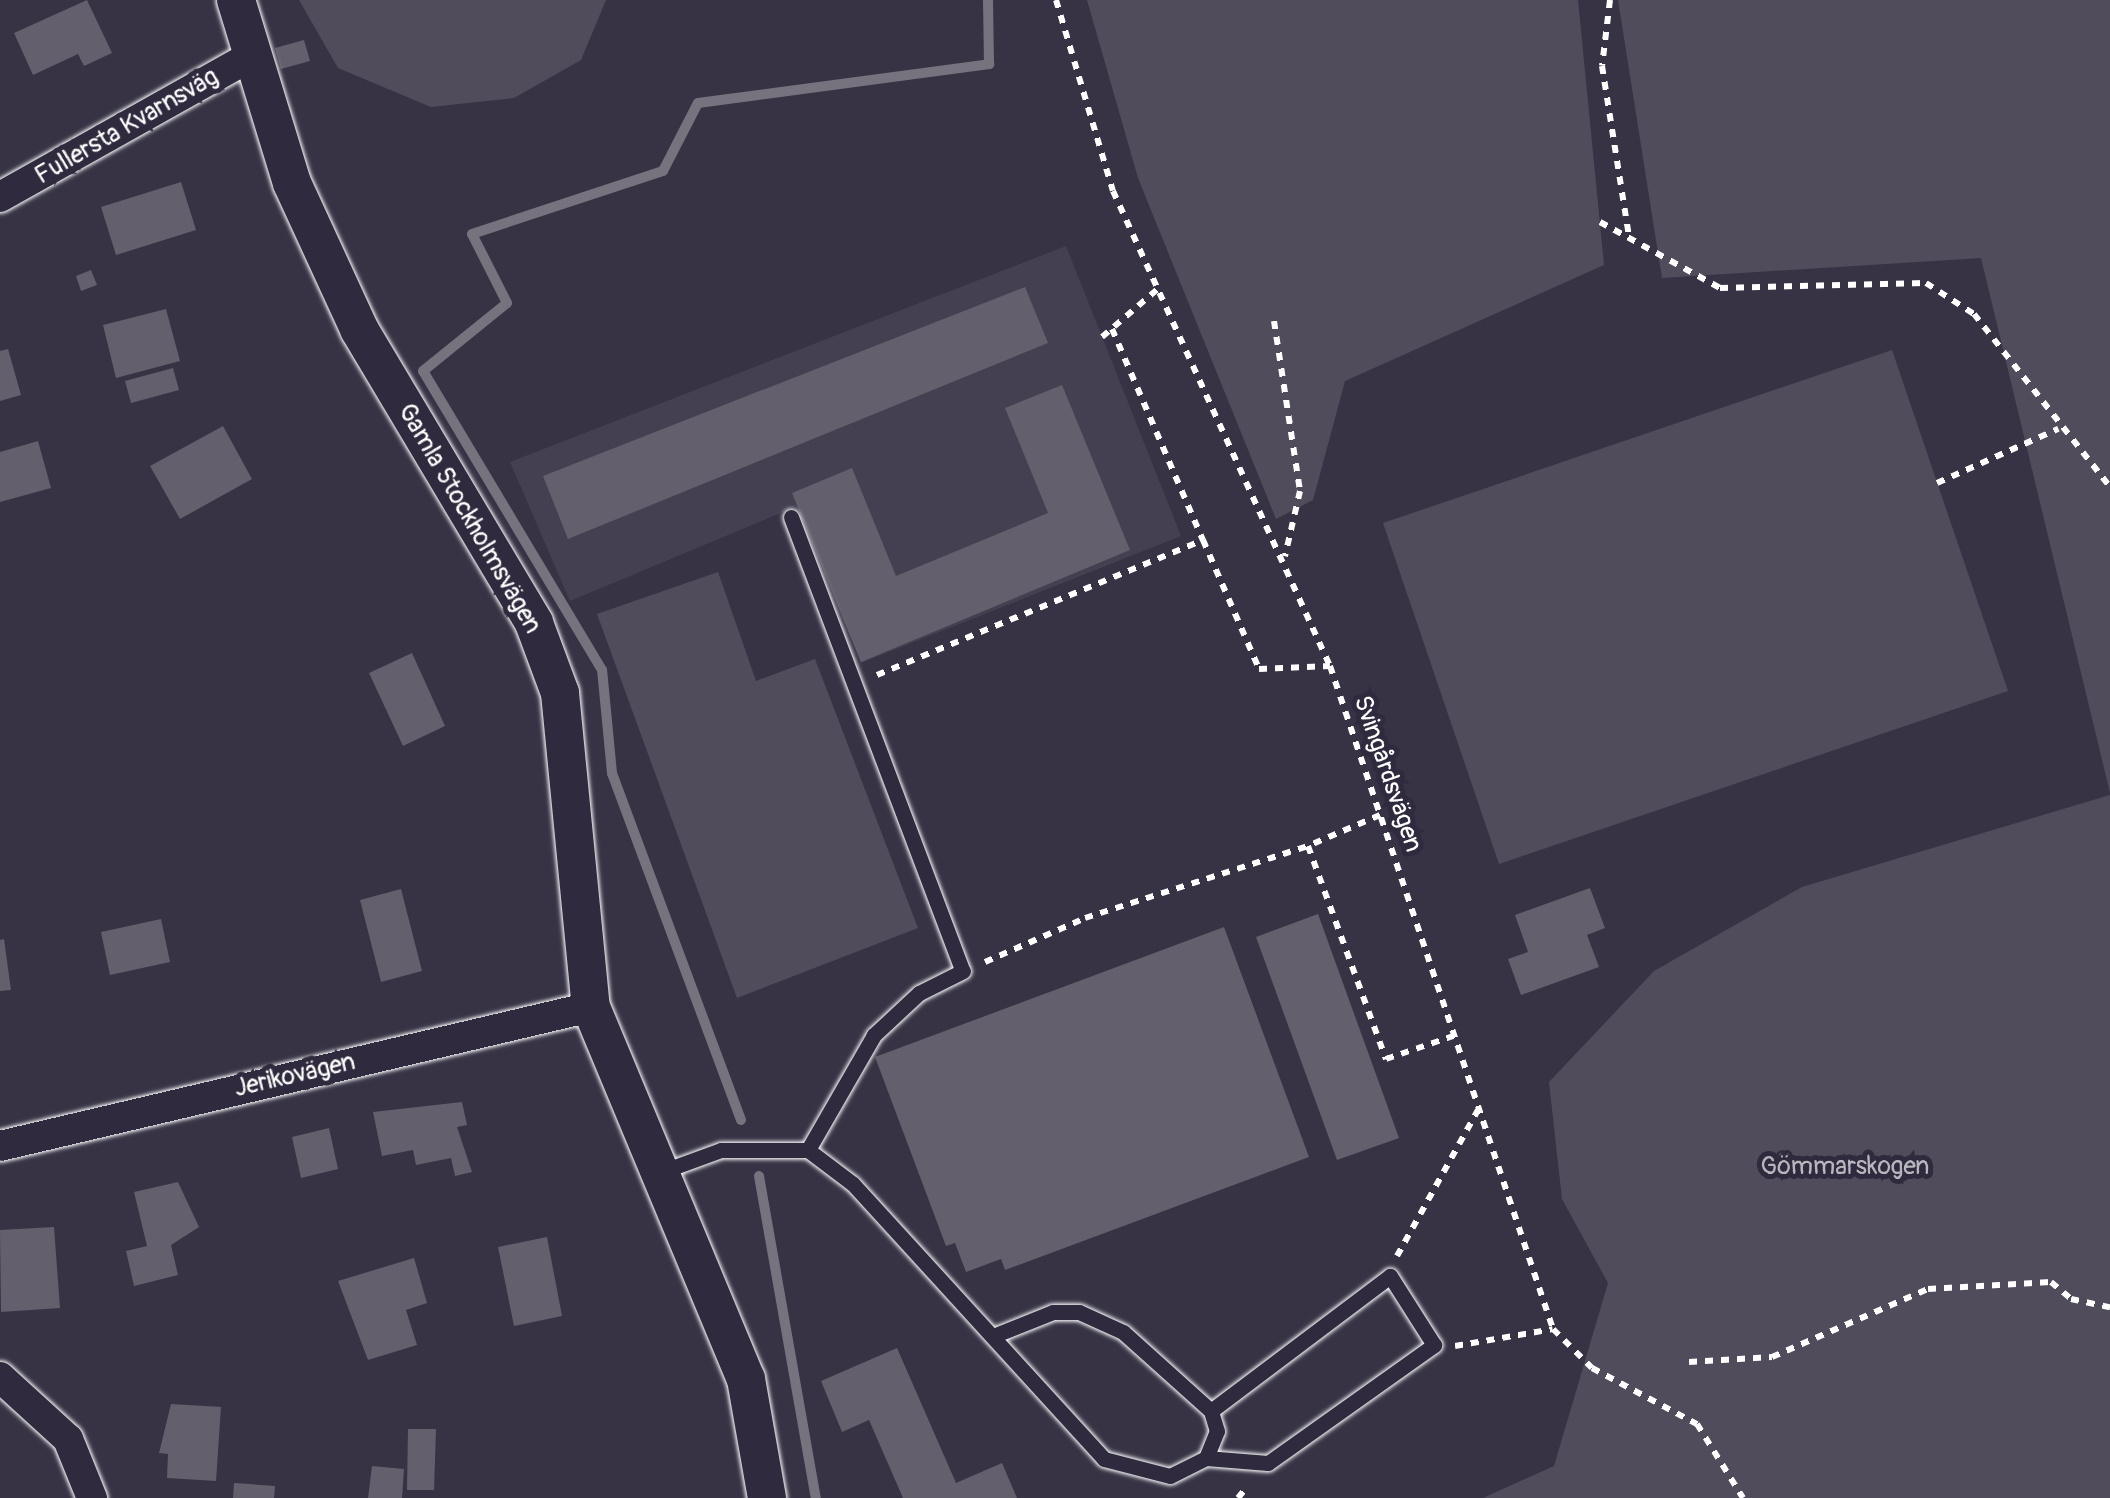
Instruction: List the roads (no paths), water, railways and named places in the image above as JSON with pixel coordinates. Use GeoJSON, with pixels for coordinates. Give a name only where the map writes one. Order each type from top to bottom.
{"type":"FeatureCollection","features":[{"type":"Feature","properties":{"kind":"street","name":"Gamla Stockholmsvägen"},"geometry":{"type":"LineString","coordinates":[[236,0],[292,183],[359,329],[534,622],[560,693],[591,1007],[655,1174],[746,1379],[766,1498]]}},
{"type":"Feature","properties":{"kind":"street","name":"Fullersta Kvarnsväg"},"geometry":{"type":"LineString","coordinates":[[0,197],[253,56]]}},
{"type":"Feature","properties":{"kind":"street","name":"Jerikovägen"},"geometry":{"type":"LineString","coordinates":[[0,1146],[591,1007]]}},
{"type":"Feature","properties":{"kind":"street"},"geometry":{"type":"LineString","coordinates":[[0,1376],[68,1439],[92,1498]]}},
{"type":"Feature","properties":{"kind":"lane"},"geometry":{"type":"LineString","coordinates":[[791,517],[963,971],[919,993],[874,1035],[808,1150]]}},
{"type":"Feature","properties":{"kind":"lane"},"geometry":{"type":"LineString","coordinates":[[655,1174],[721,1150],[808,1150],[853,1184],[1104,1459],[1170,1476],[1206,1458],[1268,1463],[1434,1346],[1390,1276],[1211,1412]]}},
{"type":"Feature","properties":{"kind":"lane"},"geometry":{"type":"LineString","coordinates":[[994,1336],[1079,1312],[1122,1332],[1211,1412],[1216,1431],[1206,1458]]}},
{"type":"Feature","properties":{"kind":"waterway"},"geometry":{"type":"LineString","coordinates":[[741,1120],[612,773],[602,670],[423,371],[507,303],[472,234],[663,171],[698,103],[989,64],[988,0]]}},
{"type":"Feature","properties":{"kind":"waterway"},"geometry":{"type":"LineString","coordinates":[[759,1176],[816,1498]]}},
{"type":"Feature","properties":{"kind":"park label","name":"Gömmarskogen"},"geometry":{"type":"Point","coordinates":[1845,1167]}}]}
